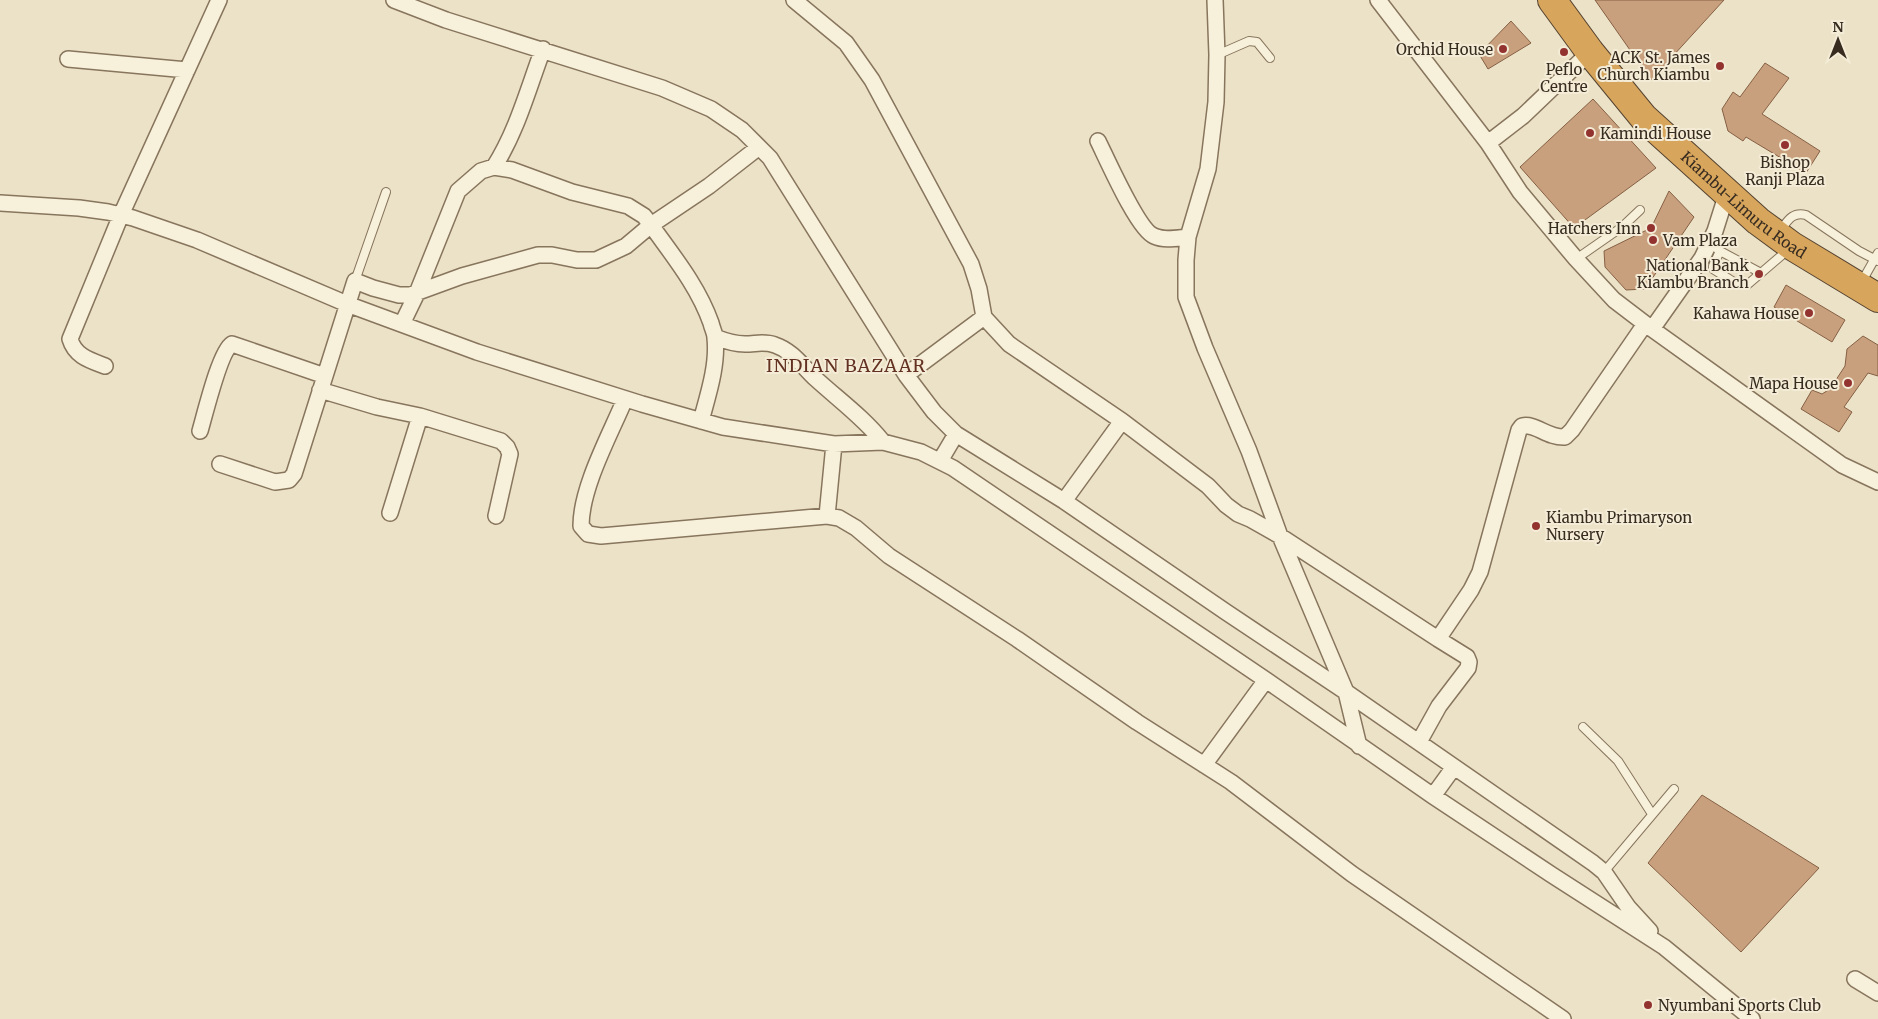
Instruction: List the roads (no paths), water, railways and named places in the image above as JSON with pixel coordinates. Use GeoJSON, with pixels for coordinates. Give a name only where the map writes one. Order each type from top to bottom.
{"type":"FeatureCollection","features":[{"type":"Feature","properties":{"kind":"highway","name":"Kiambu-Limuru Road"},"geometry":{"type":"LineString","coordinates":[[1552,0],[1590,52],[1644,118],[1727,193],[1784,241],[1869,293]]}},
{"type":"Feature","properties":{"kind":"street"},"geometry":{"type":"LineString","coordinates":[[105,366],[80,356],[73,349],[70,339],[121,215],[219,0]]}},
{"type":"Feature","properties":{"kind":"street"},"geometry":{"type":"LineString","coordinates":[[394,0],[446,20],[662,88],[711,109],[742,130],[770,158],[906,374],[934,412],[956,434],[1064,501],[1593,862],[1604,872],[1628,907],[1664,947],[1745,1017]]}},
{"type":"Feature","properties":{"kind":"street"},"geometry":{"type":"LineString","coordinates":[[794,0],[846,42],[872,80],[971,264],[979,289],[984,316],[1009,344],[1122,421],[1208,486],[1226,505],[1238,514],[1280,536],[1467,658],[1469,662],[1468,668],[1439,706],[1419,742]]}},
{"type":"Feature","properties":{"kind":"street"},"geometry":{"type":"LineString","coordinates":[[1215,0],[1216,102],[1208,170],[1188,237],[1186,297],[1205,348],[1249,451],[1280,536],[1346,692],[1359,746]]}},
{"type":"Feature","properties":{"kind":"street"},"geometry":{"type":"LineString","coordinates":[[1378,0],[1488,143],[1520,192],[1576,259],[1614,300],[1648,327],[1842,465],[1878,482]]}},
{"type":"Feature","properties":{"kind":"street"},"geometry":{"type":"LineString","coordinates":[[494,167],[506,149],[512,135],[543,49]]}},
{"type":"Feature","properties":{"kind":"street"},"geometry":{"type":"LineString","coordinates":[[1488,143],[1523,116],[1590,52]]}},
{"type":"Feature","properties":{"kind":"street"},"geometry":{"type":"LineString","coordinates":[[68,59],[187,70]]}},
{"type":"Feature","properties":{"kind":"street"},"geometry":{"type":"LineString","coordinates":[[1098,141],[1146,232],[1168,239],[1188,237]]}},
{"type":"Feature","properties":{"kind":"street"},"geometry":{"type":"LineString","coordinates":[[220,464],[274,482],[289,480],[294,474],[355,281],[399,295],[417,293],[462,276],[538,255],[552,255],[577,260],[596,260],[626,246],[651,225],[709,186],[759,147]]}},
{"type":"Feature","properties":{"kind":"street"},"geometry":{"type":"LineString","coordinates":[[402,324],[417,293],[458,191],[481,171],[494,167],[512,170],[572,192],[628,206],[644,216],[651,225],[693,284],[708,316],[715,337],[711,385],[701,420]]}},
{"type":"Feature","properties":{"kind":"street"},"geometry":{"type":"LineString","coordinates":[[1438,638],[1471,590],[1480,572],[1519,430],[1522,426],[1528,424],[1553,437],[1564,438],[1572,430],[1648,327],[1702,258],[1715,247],[1727,193]]}},
{"type":"Feature","properties":{"kind":"street"},"geometry":{"type":"LineString","coordinates":[[0,203],[79,208],[121,215],[197,240],[347,304],[477,352],[625,399],[723,427],[834,444],[883,442],[921,452],[961,473],[1266,680],[1359,746],[1552,876],[1664,947]]}},
{"type":"Feature","properties":{"kind":"street"},"geometry":{"type":"LineString","coordinates":[[906,374],[984,316]]}},
{"type":"Feature","properties":{"kind":"street"},"geometry":{"type":"LineString","coordinates":[[715,337],[731,343],[747,344],[762,342],[776,345],[792,354],[815,378],[869,425],[883,442]]}},
{"type":"Feature","properties":{"kind":"street"},"geometry":{"type":"LineString","coordinates":[[200,431],[219,367],[225,351],[232,344],[377,407],[420,416],[502,442],[508,447],[510,454],[509,467],[496,516]]}},
{"type":"Feature","properties":{"kind":"street"},"geometry":{"type":"LineString","coordinates":[[625,399],[589,486],[581,511],[581,526],[588,534],[601,536],[827,516],[839,518],[856,528],[889,556],[1017,639],[1137,722],[1231,782],[1352,874],[1563,1019]]}},
{"type":"Feature","properties":{"kind":"street"},"geometry":{"type":"LineString","coordinates":[[390,513],[420,416]]}},
{"type":"Feature","properties":{"kind":"street"},"geometry":{"type":"LineString","coordinates":[[1064,501],[1122,421]]}},
{"type":"Feature","properties":{"kind":"street"},"geometry":{"type":"LineString","coordinates":[[940,461],[956,434]]}},
{"type":"Feature","properties":{"kind":"street"},"geometry":{"type":"LineString","coordinates":[[827,516],[834,444]]}},
{"type":"Feature","properties":{"kind":"street"},"geometry":{"type":"LineString","coordinates":[[1204,765],[1266,680]]}},
{"type":"Feature","properties":{"kind":"street"},"geometry":{"type":"LineString","coordinates":[[1434,796],[1454,767]]}},
{"type":"Feature","properties":{"kind":"street"},"geometry":{"type":"LineString","coordinates":[[1854,980],[1878,993]]}},
{"type":"Feature","properties":{"kind":"lane"},"geometry":{"type":"LineString","coordinates":[[1217,56],[1249,41],[1257,42],[1270,58]]}},
{"type":"Feature","properties":{"kind":"lane"},"geometry":{"type":"LineString","coordinates":[[355,281],[386,192]]}},
{"type":"Feature","properties":{"kind":"lane"},"geometry":{"type":"LineString","coordinates":[[1576,259],[1622,227],[1640,210]]}},
{"type":"Feature","properties":{"kind":"lane"},"geometry":{"type":"LineString","coordinates":[[1761,273],[1715,247],[1713,269],[1737,284],[1747,285],[1761,273],[1784,241],[1792,216],[1801,213],[1853,247],[1877,257],[1869,293]]}},
{"type":"Feature","properties":{"kind":"lane"},"geometry":{"type":"LineString","coordinates":[[1582,727],[1618,761],[1652,814]]}},
{"type":"Feature","properties":{"kind":"lane"},"geometry":{"type":"LineString","coordinates":[[1604,872],[1674,789]]}},
{"type":"Feature","properties":{"kind":"place","name":"Orchid House"},"geometry":{"type":"Point","coordinates":[1503,49]}},
{"type":"Feature","properties":{"kind":"place","name":"Peflo Centre"},"geometry":{"type":"Point","coordinates":[1564,52]}},
{"type":"Feature","properties":{"kind":"place","name":"ACK St. James Church Kiambu"},"geometry":{"type":"Point","coordinates":[1720,66]}},
{"type":"Feature","properties":{"kind":"place","name":"Kamindi House"},"geometry":{"type":"Point","coordinates":[1590,133]}},
{"type":"Feature","properties":{"kind":"place","name":"Bishop Ranji Plaza"},"geometry":{"type":"Point","coordinates":[1785,145]}},
{"type":"Feature","properties":{"kind":"place","name":"Hatchers Inn"},"geometry":{"type":"Point","coordinates":[1651,228]}},
{"type":"Feature","properties":{"kind":"place","name":"Vam Plaza"},"geometry":{"type":"Point","coordinates":[1653,240]}},
{"type":"Feature","properties":{"kind":"place","name":"National Bank Kiambu Branch"},"geometry":{"type":"Point","coordinates":[1759,274]}},
{"type":"Feature","properties":{"kind":"place","name":"Kahawa House"},"geometry":{"type":"Point","coordinates":[1809,313]}},
{"type":"Feature","properties":{"kind":"place","name":"Mapa House"},"geometry":{"type":"Point","coordinates":[1848,383]}},
{"type":"Feature","properties":{"kind":"place","name":"Kiambu Primaryson Nursery"},"geometry":{"type":"Point","coordinates":[1536,526]}},
{"type":"Feature","properties":{"kind":"place","name":"Nyumbani Sports Club"},"geometry":{"type":"Point","coordinates":[1648,1005]}},
{"type":"Feature","properties":{"kind":"district","name":"INDIAN BAZAAR"},"geometry":{"type":"Point","coordinates":[846,365]}}]}
